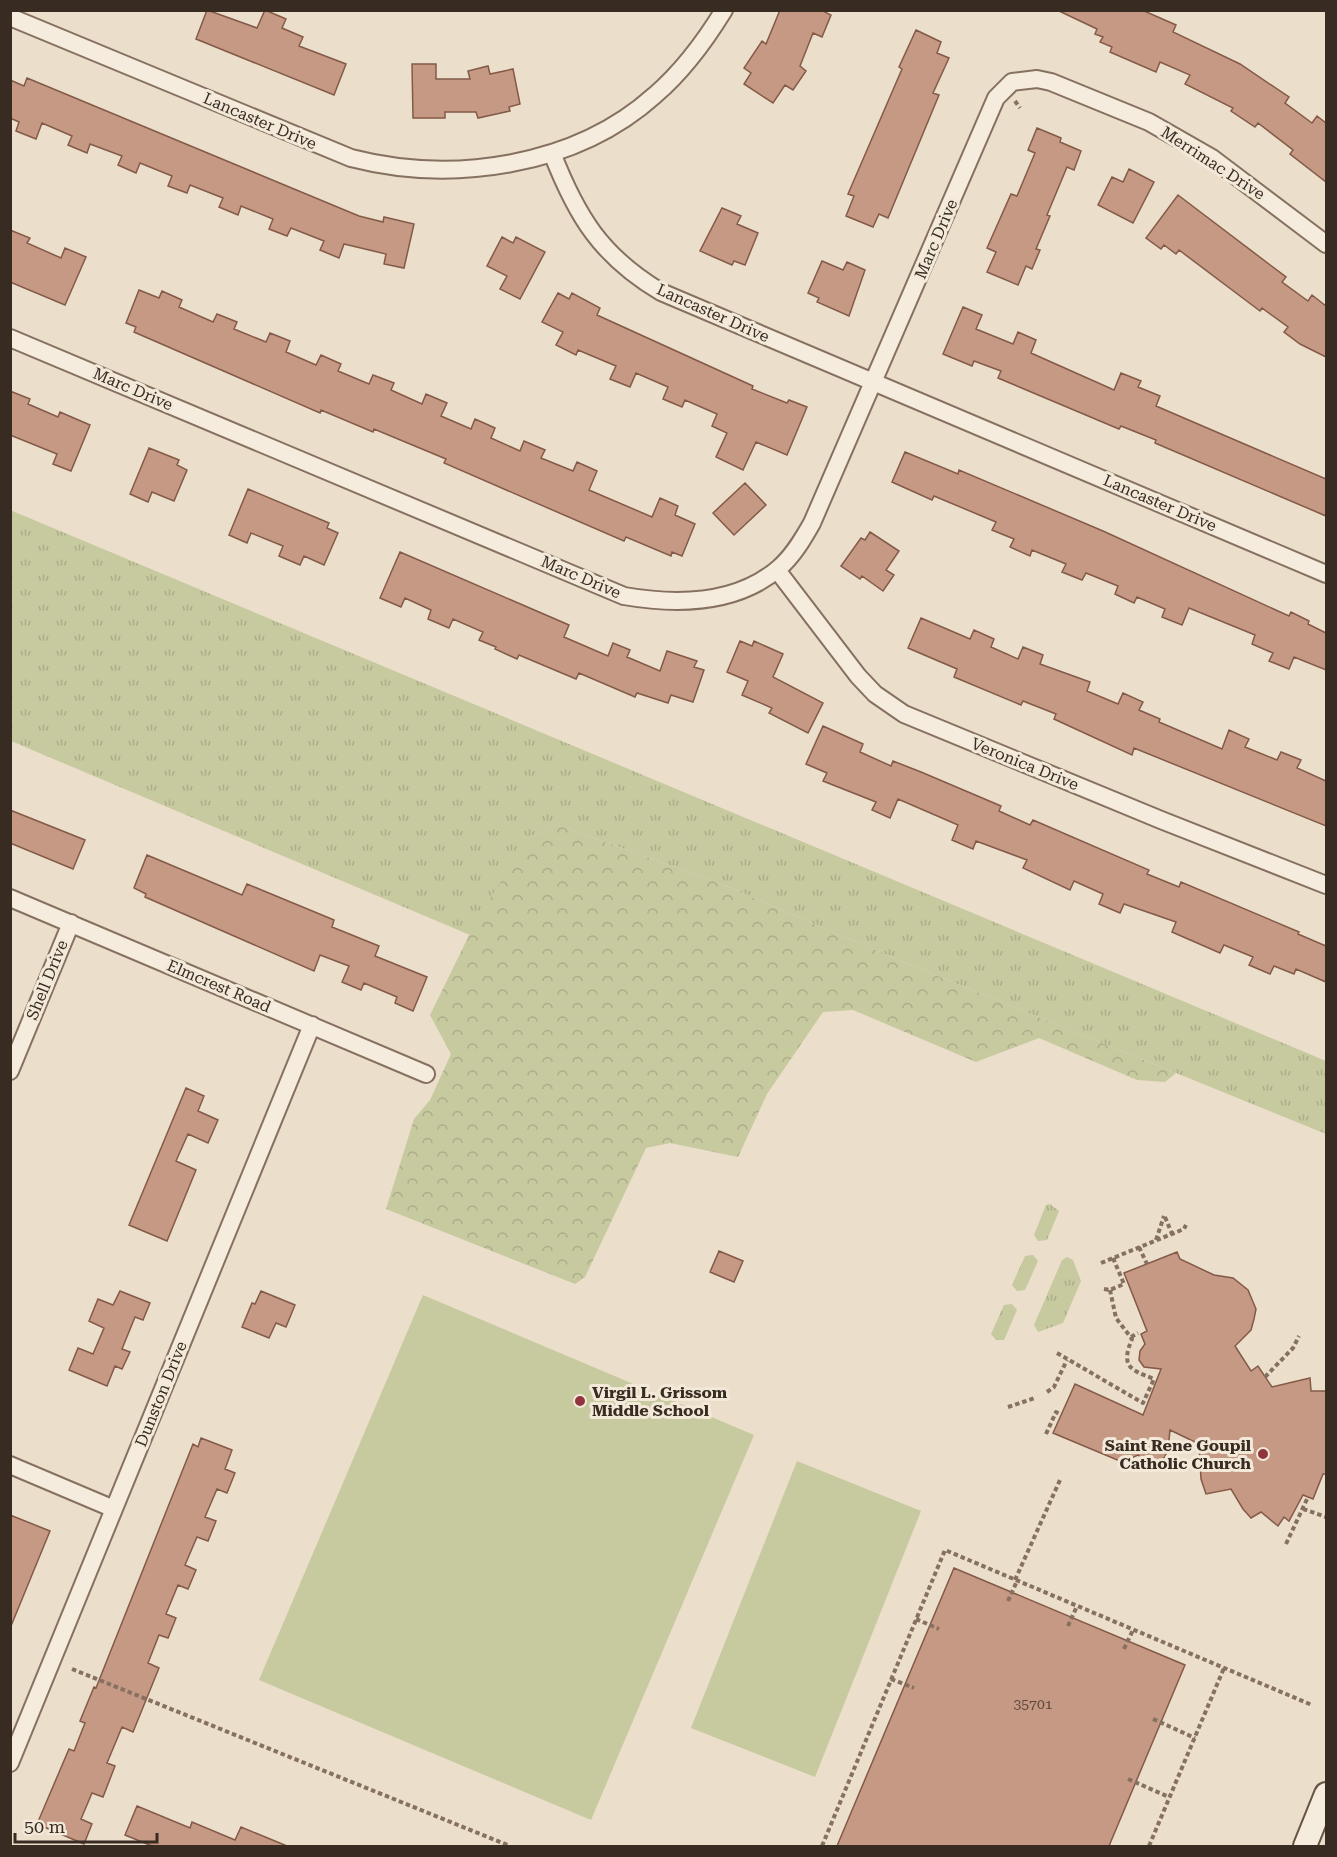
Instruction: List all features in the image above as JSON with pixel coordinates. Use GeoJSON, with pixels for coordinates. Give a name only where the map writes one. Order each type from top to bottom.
{"type":"FeatureCollection","features":[{"type":"Feature","properties":{"kind":"main road"},"geometry":{"type":"LineString","coordinates":[[1305,1846],[1326,1794]]}},
{"type":"Feature","properties":{"kind":"street"},"geometry":{"type":"LineString","coordinates":[[552,153],[620,121],[655,95],[704,42],[724,10]]}},
{"type":"Feature","properties":{"kind":"street","name":"Lancaster Drive"},"geometry":{"type":"LineString","coordinates":[[10,17],[329,150],[382,166],[466,171],[552,153],[564,184],[586,226],[604,248],[634,274],[671,296],[1326,574]]}},
{"type":"Feature","properties":{"kind":"street","name":"Merrimac Drive"},"geometry":{"type":"LineString","coordinates":[[1022,79],[1051,82],[1149,122],[1212,158],[1326,244]]}},
{"type":"Feature","properties":{"kind":"street","name":"Marc Drive"},"geometry":{"type":"LineString","coordinates":[[10,338],[624,596],[663,602],[699,601],[730,594],[777,570],[804,537],[821,507],[996,98],[1004,88],[1022,79]]}},
{"type":"Feature","properties":{"kind":"street","name":"Veronica Drive"},"geometry":{"type":"LineString","coordinates":[[777,570],[858,676],[875,694],[904,714],[1326,885]]}},
{"type":"Feature","properties":{"kind":"street","name":"Elmcrest Road"},"geometry":{"type":"LineString","coordinates":[[10,898],[426,1074]]}},
{"type":"Feature","properties":{"kind":"street","name":"Shell Drive"},"geometry":{"type":"LineString","coordinates":[[10,1071],[71,923]]}},
{"type":"Feature","properties":{"kind":"street","name":"Dunston Drive"},"geometry":{"type":"LineString","coordinates":[[10,1763],[312,1025]]}},
{"type":"Feature","properties":{"kind":"street"},"geometry":{"type":"LineString","coordinates":[[10,1465],[114,1509]]}},
{"type":"Feature","properties":{"kind":"path"},"geometry":{"type":"LineString","coordinates":[[1156,1240],[1164,1216],[1172,1234]]}},
{"type":"Feature","properties":{"kind":"path"},"geometry":{"type":"LineString","coordinates":[[1101,1263],[1184,1229],[1186,1225]]}},
{"type":"Feature","properties":{"kind":"path"},"geometry":{"type":"LineString","coordinates":[[1139,1247],[1147,1264]]}},
{"type":"Feature","properties":{"kind":"path"},"geometry":{"type":"LineString","coordinates":[[1113,1258],[1124,1284],[1107,1289],[1116,1318],[1131,1336]]}},
{"type":"Feature","properties":{"kind":"path"},"geometry":{"type":"LineString","coordinates":[[1131,1336],[1138,1333]]}},
{"type":"Feature","properties":{"kind":"path"},"geometry":{"type":"LineString","coordinates":[[1057,1353],[1143,1403],[1154,1379],[1138,1374],[1128,1364],[1127,1353],[1131,1336]]}},
{"type":"Feature","properties":{"kind":"path"},"geometry":{"type":"LineString","coordinates":[[1265,1377],[1293,1348],[1299,1336]]}},
{"type":"Feature","properties":{"kind":"path"},"geometry":{"type":"LineString","coordinates":[[1047,1392],[1054,1387],[1067,1360]]}},
{"type":"Feature","properties":{"kind":"path"},"geometry":{"type":"LineString","coordinates":[[1008,1407],[1035,1398]]}},
{"type":"Feature","properties":{"kind":"path"},"geometry":{"type":"LineString","coordinates":[[1046,1434],[1056,1412],[1062,1415]]}},
{"type":"Feature","properties":{"kind":"path"},"geometry":{"type":"LineString","coordinates":[[1008,1601],[1060,1480]]}},
{"type":"Feature","properties":{"kind":"path"},"geometry":{"type":"LineString","coordinates":[[1286,1545],[1308,1497]]}},
{"type":"Feature","properties":{"kind":"path"},"geometry":{"type":"LineString","coordinates":[[1303,1509],[1326,1517]]}},
{"type":"Feature","properties":{"kind":"path"},"geometry":{"type":"LineString","coordinates":[[822,1846],[945,1550],[1312,1705]]}},
{"type":"Feature","properties":{"kind":"path"},"geometry":{"type":"LineString","coordinates":[[1068,1626],[1077,1606]]}},
{"type":"Feature","properties":{"kind":"path"},"geometry":{"type":"LineString","coordinates":[[916,1619],[939,1629]]}},
{"type":"Feature","properties":{"kind":"path"},"geometry":{"type":"LineString","coordinates":[[1124,1649],[1133,1630]]}},
{"type":"Feature","properties":{"kind":"path"},"geometry":{"type":"LineString","coordinates":[[72,1668],[510,1846]]}},
{"type":"Feature","properties":{"kind":"path"},"geometry":{"type":"LineString","coordinates":[[1149,1846],[1224,1668]]}},
{"type":"Feature","properties":{"kind":"path"},"geometry":{"type":"LineString","coordinates":[[891,1679],[914,1688]]}},
{"type":"Feature","properties":{"kind":"path"},"geometry":{"type":"LineString","coordinates":[[1153,1719],[1195,1738]]}},
{"type":"Feature","properties":{"kind":"path"},"geometry":{"type":"LineString","coordinates":[[1128,1779],[1170,1797]]}},
{"type":"Feature","properties":{"kind":"green space"},"geometry":{"type":"Polygon","coordinates":[[[10,510],[1326,1061],[1326,1134],[913,966],[719,883],[558,825],[531,836],[470,935],[11,741],[10,510]]]}},
{"type":"Feature","properties":{"kind":"green space"},"geometry":{"type":"Polygon","coordinates":[[[558,825],[719,883],[913,966],[1176,1073],[1165,1082],[1137,1080],[1039,1038],[976,1062],[853,1010],[823,1012],[767,1094],[738,1157],[670,1143],[646,1148],[585,1277],[575,1284],[386,1209],[414,1119],[430,1100],[451,1054],[430,1015],[479,915],[531,836],[558,825]]]}},
{"type":"Feature","properties":{"kind":"green space"},"geometry":{"type":"Polygon","coordinates":[[[1050,1204],[1059,1211],[1047,1240],[1038,1241],[1034,1235],[1046,1205],[1050,1204]]]}},
{"type":"Feature","properties":{"kind":"green space"},"geometry":{"type":"Polygon","coordinates":[[[1033,1255],[1038,1261],[1025,1290],[1017,1291],[1012,1285],[1025,1256],[1033,1255]]]}},
{"type":"Feature","properties":{"kind":"green space"},"geometry":{"type":"Polygon","coordinates":[[[1067,1257],[1073,1260],[1081,1281],[1063,1323],[1038,1332],[1034,1325],[1062,1260],[1067,1257]]]}},
{"type":"Feature","properties":{"kind":"green space"},"geometry":{"type":"Polygon","coordinates":[[[423,1295],[754,1435],[591,1820],[259,1680],[423,1295]]]}},
{"type":"Feature","properties":{"kind":"green space"},"geometry":{"type":"Polygon","coordinates":[[[1012,1304],[1017,1310],[1004,1340],[996,1340],[991,1334],[1004,1305],[1012,1304]]]}},
{"type":"Feature","properties":{"kind":"green space"},"geometry":{"type":"Polygon","coordinates":[[[797,1461],[921,1511],[815,1777],[691,1728],[797,1461]]]}},
{"type":"Feature","properties":{"kind":"building"},"geometry":{"type":"Polygon","coordinates":[[[207,10],[257,28],[265,10],[286,19],[282,28],[303,37],[299,46],[346,64],[334,95],[196,39],[207,10]]]}},
{"type":"Feature","properties":{"kind":"building"},"geometry":{"type":"Polygon","coordinates":[[[780,10],[821,10],[831,15],[822,37],[813,33],[800,66],[806,71],[793,90],[785,85],[773,103],[744,84],[751,73],[744,68],[762,41],[766,44],[780,10]]]}},
{"type":"Feature","properties":{"kind":"building"},"geometry":{"type":"Polygon","coordinates":[[[1057,10],[1142,10],[1176,25],[1173,32],[1240,64],[1289,97],[1285,103],[1312,123],[1317,116],[1326,123],[1326,182],[1290,154],[1293,150],[1258,123],[1255,127],[1231,111],[1233,108],[1185,84],[1190,75],[1160,62],[1156,72],[1110,52],[1112,47],[1100,42],[1103,37],[1095,34],[1097,29],[1057,10]]]}},
{"type":"Feature","properties":{"kind":"building"},"geometry":{"type":"Polygon","coordinates":[[[916,30],[941,42],[937,53],[949,58],[933,93],[939,95],[888,218],[879,214],[873,227],[846,216],[854,196],[848,194],[902,69],[899,67],[916,30]]]}},
{"type":"Feature","properties":{"kind":"building"},"geometry":{"type":"Polygon","coordinates":[[[412,64],[436,64],[436,79],[470,79],[468,71],[488,66],[490,74],[513,69],[520,104],[509,107],[510,111],[478,118],[476,112],[445,112],[445,118],[413,118],[412,64]]]}},
{"type":"Feature","properties":{"kind":"building"},"geometry":{"type":"Polygon","coordinates":[[[27,78],[359,216],[383,222],[384,217],[414,224],[404,268],[384,264],[386,254],[344,244],[339,258],[320,250],[324,241],[291,228],[287,236],[269,229],[273,219],[241,206],[238,215],[219,207],[223,198],[190,185],[187,193],[168,186],[172,176],[140,163],[136,173],[118,165],[122,156],[90,144],[87,153],[68,145],[72,136],[42,123],[36,139],[16,131],[19,122],[10,118],[10,80],[24,86],[27,78]]]}},
{"type":"Feature","properties":{"kind":"building"},"geometry":{"type":"Polygon","coordinates":[[[1037,128],[1061,138],[1060,142],[1081,151],[1074,170],[1067,167],[1047,215],[1050,216],[1036,249],[1040,250],[1032,269],[1026,266],[1018,285],[987,272],[996,252],[987,248],[1011,194],[1017,196],[1035,153],[1028,150],[1037,128]]]}},
{"type":"Feature","properties":{"kind":"building"},"geometry":{"type":"Polygon","coordinates":[[[1129,169],[1154,182],[1133,223],[1098,205],[1112,177],[1123,182],[1129,169]]]}},
{"type":"Feature","properties":{"kind":"building"},"geometry":{"type":"Polygon","coordinates":[[[1178,195],[1286,277],[1282,282],[1308,301],[1312,295],[1326,306],[1326,357],[1300,344],[1284,332],[1288,327],[1262,308],[1260,311],[1179,250],[1176,254],[1164,245],[1161,249],[1146,238],[1178,195]]]}},
{"type":"Feature","properties":{"kind":"building"},"geometry":{"type":"Polygon","coordinates":[[[722,208],[741,216],[737,224],[758,233],[745,265],[734,261],[732,265],[700,251],[722,208]]]}},
{"type":"Feature","properties":{"kind":"building"},"geometry":{"type":"Polygon","coordinates":[[[10,230],[30,238],[27,243],[61,258],[65,248],[86,257],[65,305],[10,282],[10,230]]]}},
{"type":"Feature","properties":{"kind":"building"},"geometry":{"type":"Polygon","coordinates":[[[502,237],[513,243],[516,237],[545,252],[520,299],[500,289],[507,276],[487,266],[502,237]]]}},
{"type":"Feature","properties":{"kind":"building"},"geometry":{"type":"Polygon","coordinates":[[[822,261],[843,270],[847,262],[865,270],[849,316],[817,302],[819,298],[808,293],[822,261]]]}},
{"type":"Feature","properties":{"kind":"building"},"geometry":{"type":"Polygon","coordinates":[[[139,290],[159,298],[162,291],[182,300],[179,307],[213,322],[217,314],[237,322],[234,329],[266,342],[270,333],[290,341],[286,352],[316,365],[321,355],[341,364],[338,371],[369,384],[373,375],[394,383],[391,390],[422,404],[426,394],[447,403],[441,416],[471,429],[475,419],[495,428],[491,438],[520,451],[524,441],[545,450],[541,458],[573,471],[577,462],[597,471],[589,490],[652,517],[660,498],[678,506],[675,515],[695,524],[682,556],[672,552],[671,556],[626,537],[624,541],[444,463],[446,459],[374,429],[373,432],[321,410],[320,413],[134,332],[136,327],[126,323],[139,290]]]}},
{"type":"Feature","properties":{"kind":"building"},"geometry":{"type":"Polygon","coordinates":[[[558,293],[569,299],[572,293],[600,308],[597,315],[753,386],[752,389],[787,403],[789,400],[807,407],[787,455],[756,442],[743,470],[716,457],[727,433],[712,426],[717,414],[685,400],[682,407],[663,399],[668,387],[636,373],[630,387],[610,379],[616,366],[578,350],[576,355],[556,345],[563,332],[542,322],[558,293]]]}},
{"type":"Feature","properties":{"kind":"building"},"geometry":{"type":"Polygon","coordinates":[[[963,307],[982,315],[976,329],[1013,344],[1018,332],[1036,340],[1031,353],[1114,390],[1121,373],[1141,381],[1138,387],[1160,396],[1156,406],[1326,479],[1326,516],[1155,443],[1156,440],[1121,426],[1119,429],[998,378],[1001,371],[974,361],[972,366],[943,354],[963,307]]]}},
{"type":"Feature","properties":{"kind":"building"},"geometry":{"type":"Polygon","coordinates":[[[10,391],[30,399],[28,404],[58,417],[60,412],[90,425],[71,471],[53,464],[57,454],[10,435],[10,391]]]}},
{"type":"Feature","properties":{"kind":"building"},"geometry":{"type":"Polygon","coordinates":[[[149,448],[179,460],[177,465],[187,470],[174,501],[152,492],[148,502],[130,494],[149,448]]]}},
{"type":"Feature","properties":{"kind":"building"},"geometry":{"type":"Polygon","coordinates":[[[905,452],[958,474],[959,470],[1103,531],[1289,616],[1291,612],[1309,621],[1308,624],[1326,633],[1326,670],[1294,657],[1289,669],[1269,661],[1273,653],[1252,644],[1255,635],[1189,608],[1182,625],[1162,617],[1165,609],[1137,597],[1134,603],[1115,594],[1118,586],[1086,573],[1082,580],[1062,572],[1066,564],[1032,550],[1030,556],[1010,547],[1014,539],[992,530],[996,522],[934,496],[932,500],[892,482],[905,452]]]}},
{"type":"Feature","properties":{"kind":"building"},"geometry":{"type":"Polygon","coordinates":[[[745,483],[766,505],[734,535],[713,513],[745,483]]]}},
{"type":"Feature","properties":{"kind":"building"},"geometry":{"type":"Polygon","coordinates":[[[248,489],[329,523],[327,528],[338,533],[324,565],[304,556],[300,565],[279,556],[283,546],[251,533],[247,543],[229,535],[248,489]]]}},
{"type":"Feature","properties":{"kind":"building"},"geometry":{"type":"Polygon","coordinates":[[[870,532],[899,551],[886,570],[894,575],[883,591],[862,576],[860,579],[841,566],[861,538],[865,540],[870,532]]]}},
{"type":"Feature","properties":{"kind":"building"},"geometry":{"type":"Polygon","coordinates":[[[400,552],[569,625],[564,637],[608,656],[613,643],[630,650],[627,657],[660,671],[667,651],[697,661],[694,667],[704,670],[693,702],[671,695],[668,703],[637,693],[635,697],[579,673],[576,679],[519,655],[517,659],[495,649],[496,647],[479,640],[483,632],[453,619],[449,628],[428,619],[431,610],[405,598],[401,607],[380,598],[400,552]]]}},
{"type":"Feature","properties":{"kind":"building"},"geometry":{"type":"Polygon","coordinates":[[[921,618],[970,639],[974,630],[994,639],[991,647],[1018,659],[1023,647],[1043,655],[1040,664],[1090,682],[1087,691],[1118,704],[1123,693],[1143,702],[1139,710],[1160,719],[1159,722],[1222,749],[1229,730],[1249,739],[1245,747],[1277,760],[1281,752],[1301,760],[1297,768],[1326,781],[1326,826],[1134,748],[1132,755],[1054,719],[1056,714],[1023,701],[1021,705],[954,677],[957,669],[908,648],[921,618]]]}},
{"type":"Feature","properties":{"kind":"building"},"geometry":{"type":"Polygon","coordinates":[[[740,641],[752,646],[754,641],[783,654],[773,677],[823,703],[808,733],[769,713],[772,708],[742,695],[748,681],[727,672],[740,641]]]}},
{"type":"Feature","properties":{"kind":"building"},"geometry":{"type":"Polygon","coordinates":[[[823,726],[863,744],[860,752],[891,766],[893,761],[921,772],[1001,806],[999,811],[1030,825],[1033,820],[1149,870],[1147,874],[1179,887],[1181,882],[1299,932],[1298,934],[1326,946],[1326,982],[1296,969],[1294,974],[1274,966],[1270,974],[1249,965],[1253,957],[1224,945],[1220,953],[1172,932],[1176,922],[1124,904],[1120,913],[1099,904],[1103,894],[1074,881],[1070,890],[1023,868],[1027,860],[976,841],[973,849],[952,840],[958,825],[898,799],[890,818],[872,810],[876,802],[823,781],[827,773],[806,764],[823,726]]]}},
{"type":"Feature","properties":{"kind":"building"},"geometry":{"type":"Polygon","coordinates":[[[10,810],[85,840],[73,869],[10,843],[10,810]]]}},
{"type":"Feature","properties":{"kind":"building"},"geometry":{"type":"Polygon","coordinates":[[[147,855],[242,895],[247,884],[334,920],[332,927],[379,946],[375,956],[427,977],[413,1011],[395,1003],[397,997],[364,983],[361,990],[342,982],[349,966],[320,955],[314,971],[145,897],[146,894],[134,888],[147,855]]]}},
{"type":"Feature","properties":{"kind":"building"},"geometry":{"type":"Polygon","coordinates":[[[186,1088],[204,1096],[198,1111],[218,1120],[208,1143],[188,1134],[176,1161],[196,1170],[167,1241],[129,1225],[186,1088]]]}},
{"type":"Feature","properties":{"kind":"building"},"geometry":{"type":"Polygon","coordinates":[[[719,1251],[743,1261],[734,1282],[710,1272],[719,1251]]]}},
{"type":"Feature","properties":{"kind":"building"},"geometry":{"type":"Polygon","coordinates":[[[1177,1252],[1180,1259],[1214,1275],[1233,1278],[1248,1290],[1256,1309],[1254,1319],[1251,1330],[1235,1346],[1251,1371],[1258,1366],[1272,1387],[1310,1378],[1311,1391],[1326,1391],[1326,1474],[1323,1474],[1313,1499],[1303,1495],[1289,1521],[1284,1517],[1278,1526],[1261,1512],[1251,1518],[1231,1489],[1206,1494],[1201,1479],[1199,1444],[1170,1430],[1168,1450],[1164,1458],[1156,1462],[1146,1461],[1138,1455],[1122,1462],[1053,1433],[1075,1384],[1143,1415],[1161,1369],[1144,1367],[1139,1360],[1140,1351],[1145,1344],[1141,1334],[1147,1331],[1124,1273],[1177,1252]]]}},
{"type":"Feature","properties":{"kind":"building"},"geometry":{"type":"Polygon","coordinates":[[[120,1291],[150,1303],[143,1320],[135,1317],[122,1349],[130,1352],[122,1369],[115,1366],[107,1386],[69,1370],[78,1348],[93,1354],[104,1328],[89,1321],[98,1299],[113,1305],[120,1291]]]}},
{"type":"Feature","properties":{"kind":"building"},"geometry":{"type":"Polygon","coordinates":[[[261,1291],[295,1305],[286,1327],[276,1323],[269,1338],[242,1327],[252,1303],[255,1304],[261,1291]]]}},
{"type":"Feature","properties":{"kind":"building"},"geometry":{"type":"Polygon","coordinates":[[[201,1438],[232,1450],[225,1469],[235,1473],[227,1493],[217,1489],[205,1517],[216,1521],[208,1541],[197,1537],[185,1565],[196,1570],[188,1589],[178,1585],[166,1614],[176,1618],[168,1638],[159,1635],[148,1663],[159,1668],[133,1732],[122,1727],[107,1763],[115,1766],[103,1797],[92,1793],[81,1819],[92,1824],[84,1844],[37,1824],[69,1749],[74,1751],[85,1723],[80,1721],[94,1687],[96,1688],[193,1444],[198,1447],[201,1438]]]}},
{"type":"Feature","properties":{"kind":"building"},"geometry":{"type":"Polygon","coordinates":[[[10,1515],[50,1531],[11,1626],[10,1626],[10,1515]]]}},
{"type":"Feature","properties":{"kind":"building"},"geometry":{"type":"Polygon","coordinates":[[[954,1568],[1185,1665],[1109,1846],[837,1846],[954,1568]]]}},
{"type":"Feature","properties":{"kind":"building"},"geometry":{"type":"Polygon","coordinates":[[[137,1806],[190,1828],[192,1822],[235,1840],[241,1827],[287,1846],[152,1846],[125,1835],[137,1806]]]}},
{"type":"Feature","properties":{"kind":"place","name":"Virgil L. Grissom Middle School"},"geometry":{"type":"Point","coordinates":[580,1401]}},
{"type":"Feature","properties":{"kind":"place","name":"Saint Rene Goupil Catholic Church"},"geometry":{"type":"Point","coordinates":[1263,1454]}}]}
